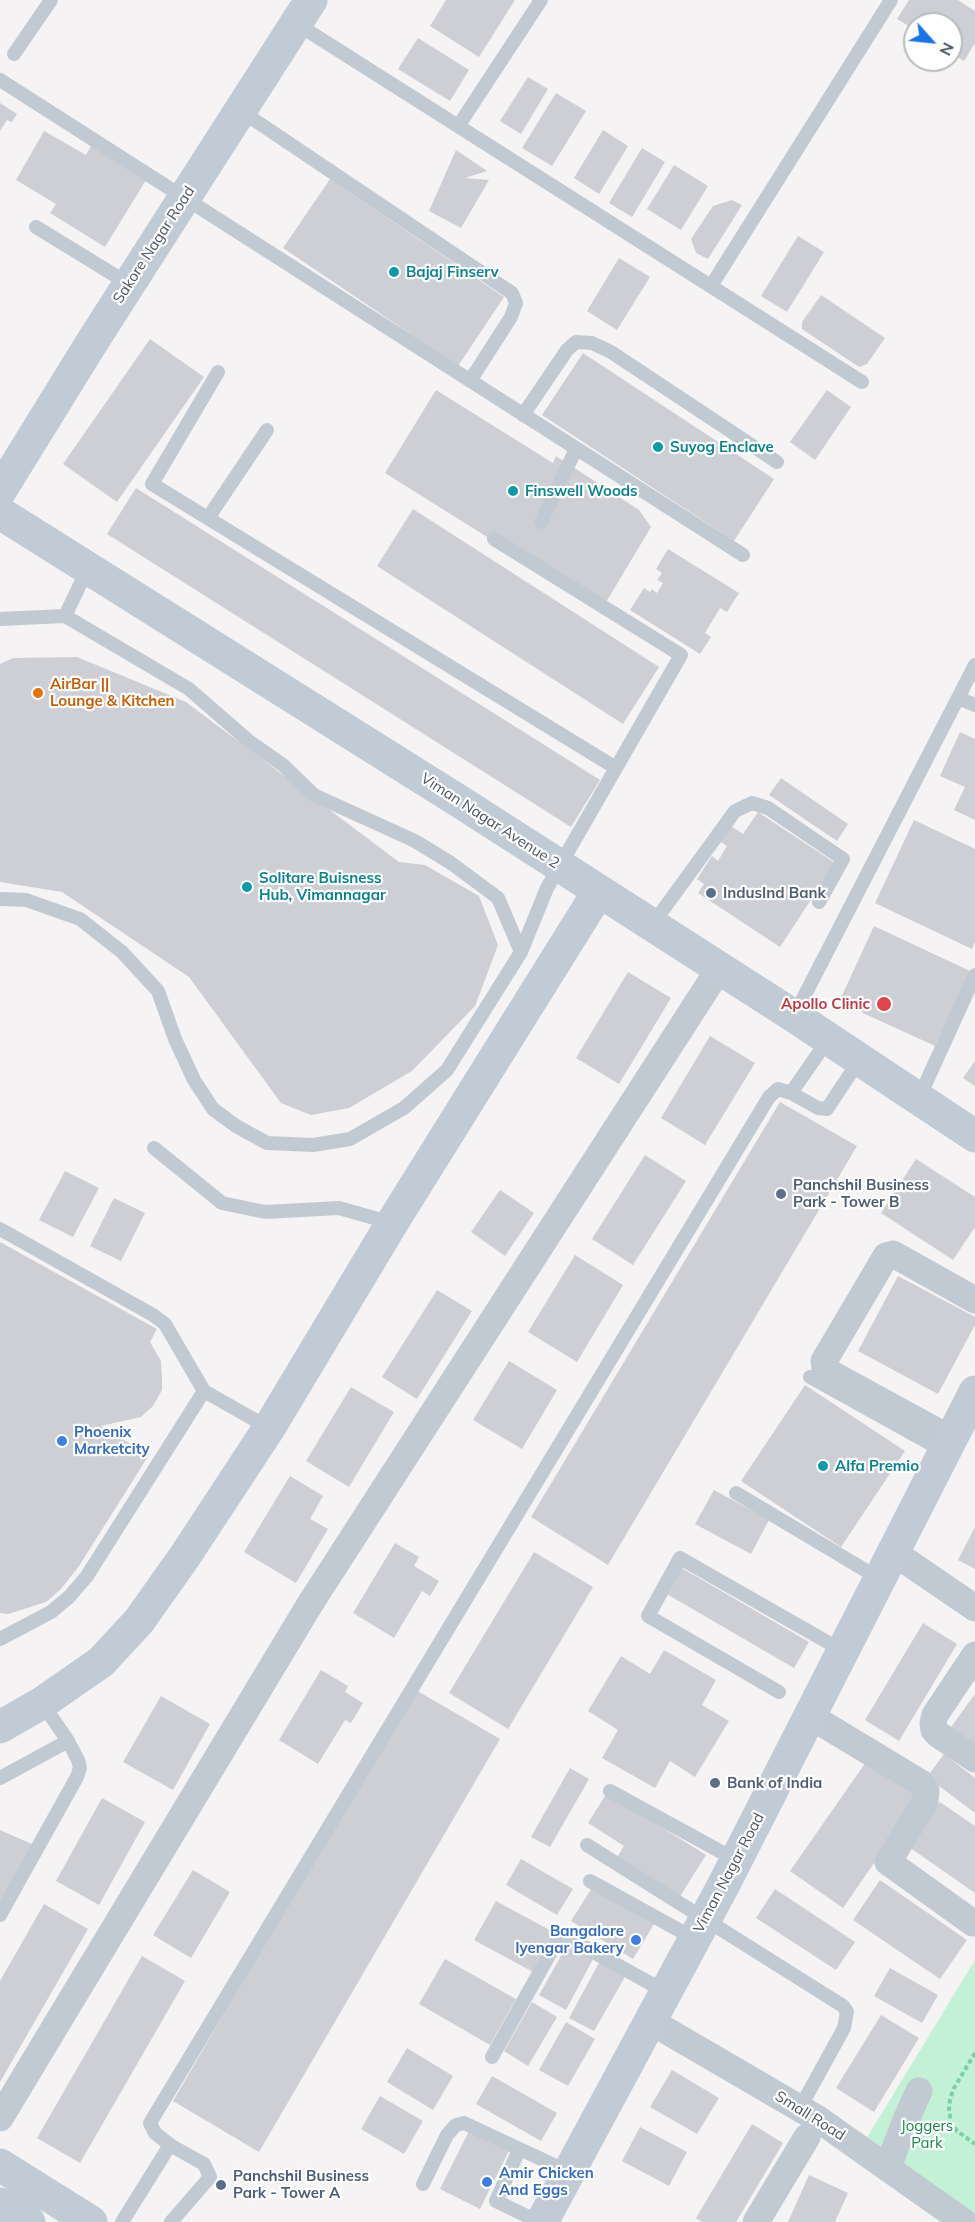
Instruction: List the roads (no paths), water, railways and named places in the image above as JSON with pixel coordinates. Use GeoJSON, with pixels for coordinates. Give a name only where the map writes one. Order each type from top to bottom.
{"type":"FeatureCollection","features":[{"type":"Feature","properties":{"kind":"street","name":"Sakore Nagar Road"},"geometry":{"type":"LineString","coordinates":[[0,491],[129,284],[304,12]]}},
{"type":"Feature","properties":{"kind":"street","name":"Viman Nagar Avenue 2"},"geometry":{"type":"LineString","coordinates":[[0,513],[599,891],[828,1038],[975,1136]]}},
{"type":"Feature","properties":{"kind":"street"},"geometry":{"type":"LineString","coordinates":[[0,1726],[42,1703],[101,1662],[139,1621],[185,1556],[268,1428],[392,1223],[599,891]]}},
{"type":"Feature","properties":{"kind":"street"},"geometry":{"type":"LineString","coordinates":[[0,2118],[310,1604],[719,969]]}},
{"type":"Feature","properties":{"kind":"street"},"geometry":{"type":"LineString","coordinates":[[948,1445],[832,1374],[825,1368],[824,1361],[886,1256],[893,1254],[975,1300]]}},
{"type":"Feature","properties":{"kind":"street","name":"Viman Nagar Road"},"geometry":{"type":"LineString","coordinates":[[540,2222],[700,1929],[975,1392]]}},
{"type":"Feature","properties":{"kind":"street"},"geometry":{"type":"LineString","coordinates":[[886,1566],[975,1608]]}},
{"type":"Feature","properties":{"kind":"street"},"geometry":{"type":"LineString","coordinates":[[975,1655],[935,1715],[933,1723],[934,1730],[939,1735],[975,1760]]}},
{"type":"Feature","properties":{"kind":"street"},"geometry":{"type":"LineString","coordinates":[[810,1716],[921,1783],[926,1790],[925,1802],[888,1862],[974,1923]]}},
{"type":"Feature","properties":{"kind":"street","name":"Small Road"},"geometry":{"type":"LineString","coordinates":[[650,2022],[808,2121],[888,2167],[964,2222]]}},
{"type":"Feature","properties":{"kind":"street"},"geometry":{"type":"LineString","coordinates":[[888,2167],[919,2091]]}},
{"type":"Feature","properties":{"kind":"street"},"geometry":{"type":"LineString","coordinates":[[756,2222],[808,2121]]}},
{"type":"Feature","properties":{"kind":"street"},"geometry":{"type":"LineString","coordinates":[[0,2165],[91,2222]]}},
{"type":"Feature","properties":{"kind":"street"},"geometry":{"type":"LineString","coordinates":[[0,2204],[29,2222]]}},
{"type":"Feature","properties":{"kind":"lane"},"geometry":{"type":"LineString","coordinates":[[14,54],[51,0]]}},
{"type":"Feature","properties":{"kind":"lane"},"geometry":{"type":"LineString","coordinates":[[459,126],[541,0]]}},
{"type":"Feature","properties":{"kind":"lane"},"geometry":{"type":"LineString","coordinates":[[711,286],[891,0]]}},
{"type":"Feature","properties":{"kind":"lane"},"geometry":{"type":"LineString","coordinates":[[304,12],[459,126],[862,382]]}},
{"type":"Feature","properties":{"kind":"lane"},"geometry":{"type":"LineString","coordinates":[[0,80],[743,555]]}},
{"type":"Feature","properties":{"kind":"lane"},"geometry":{"type":"LineString","coordinates":[[241,111],[512,293],[516,303],[511,317],[470,381]]}},
{"type":"Feature","properties":{"kind":"lane"},"geometry":{"type":"LineString","coordinates":[[36,227],[129,284]]}},
{"type":"Feature","properties":{"kind":"lane"},"geometry":{"type":"LineString","coordinates":[[523,415],[567,350],[576,342],[592,343],[611,352],[777,462]]}},
{"type":"Feature","properties":{"kind":"lane"},"geometry":{"type":"LineString","coordinates":[[218,372],[152,484],[616,768]]}},
{"type":"Feature","properties":{"kind":"lane"},"geometry":{"type":"LineString","coordinates":[[208,518],[267,430]]}},
{"type":"Feature","properties":{"kind":"lane"},"geometry":{"type":"LineString","coordinates":[[541,522],[576,449]]}},
{"type":"Feature","properties":{"kind":"lane"},"geometry":{"type":"LineString","coordinates":[[0,899],[26,900],[80,920],[122,952],[158,991],[175,1039],[194,1080],[213,1109],[236,1126],[267,1143],[313,1145],[350,1140],[404,1108],[447,1070],[521,952],[547,888],[681,655],[494,538]]}},
{"type":"Feature","properties":{"kind":"lane"},"geometry":{"type":"LineString","coordinates":[[65,616],[88,568]]}},
{"type":"Feature","properties":{"kind":"lane"},"geometry":{"type":"LineString","coordinates":[[0,620],[65,616],[189,689],[250,742],[283,765],[314,795],[415,841],[451,863],[498,898],[521,952]]}},
{"type":"Feature","properties":{"kind":"lane"},"geometry":{"type":"LineString","coordinates":[[794,1016],[975,665]]}},
{"type":"Feature","properties":{"kind":"lane"},"geometry":{"type":"LineString","coordinates":[[958,698],[975,705]]}},
{"type":"Feature","properties":{"kind":"lane"},"geometry":{"type":"LineString","coordinates":[[652,925],[735,811],[752,803],[768,808],[843,859],[819,902]]}},
{"type":"Feature","properties":{"kind":"lane"},"geometry":{"type":"LineString","coordinates":[[919,1098],[975,975]]}},
{"type":"Feature","properties":{"kind":"lane"},"geometry":{"type":"LineString","coordinates":[[790,1093],[828,1038]]}},
{"type":"Feature","properties":{"kind":"lane"},"geometry":{"type":"LineString","coordinates":[[171,2222],[210,2177],[204,2164],[170,2145],[155,2133],[150,2123],[769,1097],[778,1089],[818,1108],[827,1109],[860,1059]]}},
{"type":"Feature","properties":{"kind":"lane"},"geometry":{"type":"LineString","coordinates":[[154,1148],[222,1203],[265,1212],[339,1208],[392,1223]]}},
{"type":"Feature","properties":{"kind":"lane"},"geometry":{"type":"LineString","coordinates":[[0,1229],[153,1315],[165,1324],[204,1391],[268,1428]]}},
{"type":"Feature","properties":{"kind":"lane"},"geometry":{"type":"LineString","coordinates":[[810,1377],[948,1445]]}},
{"type":"Feature","properties":{"kind":"lane"},"geometry":{"type":"LineString","coordinates":[[0,1639],[51,1612],[69,1597],[87,1576],[204,1391]]}},
{"type":"Feature","properties":{"kind":"lane"},"geometry":{"type":"LineString","coordinates":[[736,1493],[886,1566]]}},
{"type":"Feature","properties":{"kind":"lane"},"geometry":{"type":"LineString","coordinates":[[779,1692],[648,1616],[681,1558],[843,1651]]}},
{"type":"Feature","properties":{"kind":"lane"},"geometry":{"type":"LineString","coordinates":[[0,1915],[80,1768],[68,1741],[42,1703]]}},
{"type":"Feature","properties":{"kind":"lane"},"geometry":{"type":"LineString","coordinates":[[0,1778],[68,1741]]}},
{"type":"Feature","properties":{"kind":"lane"},"geometry":{"type":"LineString","coordinates":[[610,1791],[736,1860]]}},
{"type":"Feature","properties":{"kind":"lane"},"geometry":{"type":"LineString","coordinates":[[587,1845],[700,1929]]}},
{"type":"Feature","properties":{"kind":"lane"},"geometry":{"type":"LineString","coordinates":[[590,1881],[700,1929],[837,2002],[847,2012],[844,2028],[808,2121]]}},
{"type":"Feature","properties":{"kind":"lane"},"geometry":{"type":"LineString","coordinates":[[492,2057],[561,1934],[666,1992]]}},
{"type":"Feature","properties":{"kind":"lane"},"geometry":{"type":"LineString","coordinates":[[423,2184],[447,2135],[456,2125],[464,2123],[568,2172]]}},
{"type":"Feature","properties":{"kind":"lane"},"geometry":{"type":"LineString","coordinates":[[122,2222],[170,2145]]}},
{"type":"Feature","properties":{"kind":"lane"},"geometry":{"type":"LineString","coordinates":[[519,2150],[496,2201],[540,2222]]}},
{"type":"Feature","properties":{"kind":"place","name":"Bajaj Finserv"},"geometry":{"type":"Point","coordinates":[394,272]}},
{"type":"Feature","properties":{"kind":"place","name":"Suyog Enclave"},"geometry":{"type":"Point","coordinates":[658,447]}},
{"type":"Feature","properties":{"kind":"place","name":"Finswell Woods"},"geometry":{"type":"Point","coordinates":[513,491]}},
{"type":"Feature","properties":{"kind":"place","name":"AirBar || Lounge & Kitchen"},"geometry":{"type":"Point","coordinates":[38,693]}},
{"type":"Feature","properties":{"kind":"place","name":"Solitare Buisness Hub, Vimannagar"},"geometry":{"type":"Point","coordinates":[247,887]}},
{"type":"Feature","properties":{"kind":"place","name":"IndusInd Bank"},"geometry":{"type":"Point","coordinates":[711,893]}},
{"type":"Feature","properties":{"kind":"place","name":"Apollo Clinic"},"geometry":{"type":"Point","coordinates":[884,1004]}},
{"type":"Feature","properties":{"kind":"place","name":"Panchshil Business Park - Tower B"},"geometry":{"type":"Point","coordinates":[781,1194]}},
{"type":"Feature","properties":{"kind":"place","name":"Phoenix Marketcity"},"geometry":{"type":"Point","coordinates":[62,1441]}},
{"type":"Feature","properties":{"kind":"place","name":"Alfa Premio"},"geometry":{"type":"Point","coordinates":[823,1466]}},
{"type":"Feature","properties":{"kind":"place","name":"Bank of India"},"geometry":{"type":"Point","coordinates":[715,1783]}},
{"type":"Feature","properties":{"kind":"place","name":"Bangalore Iyengar Bakery"},"geometry":{"type":"Point","coordinates":[636,1940]}},
{"type":"Feature","properties":{"kind":"place","name":"Amir Chicken And Eggs"},"geometry":{"type":"Point","coordinates":[487,2182]}},
{"type":"Feature","properties":{"kind":"place","name":"Panchshil Business Park - Tower A"},"geometry":{"type":"Point","coordinates":[221,2185]}},
{"type":"Feature","properties":{"kind":"park label","name":"Joggers Park"},"geometry":{"type":"Point","coordinates":[927,2134]}}]}
